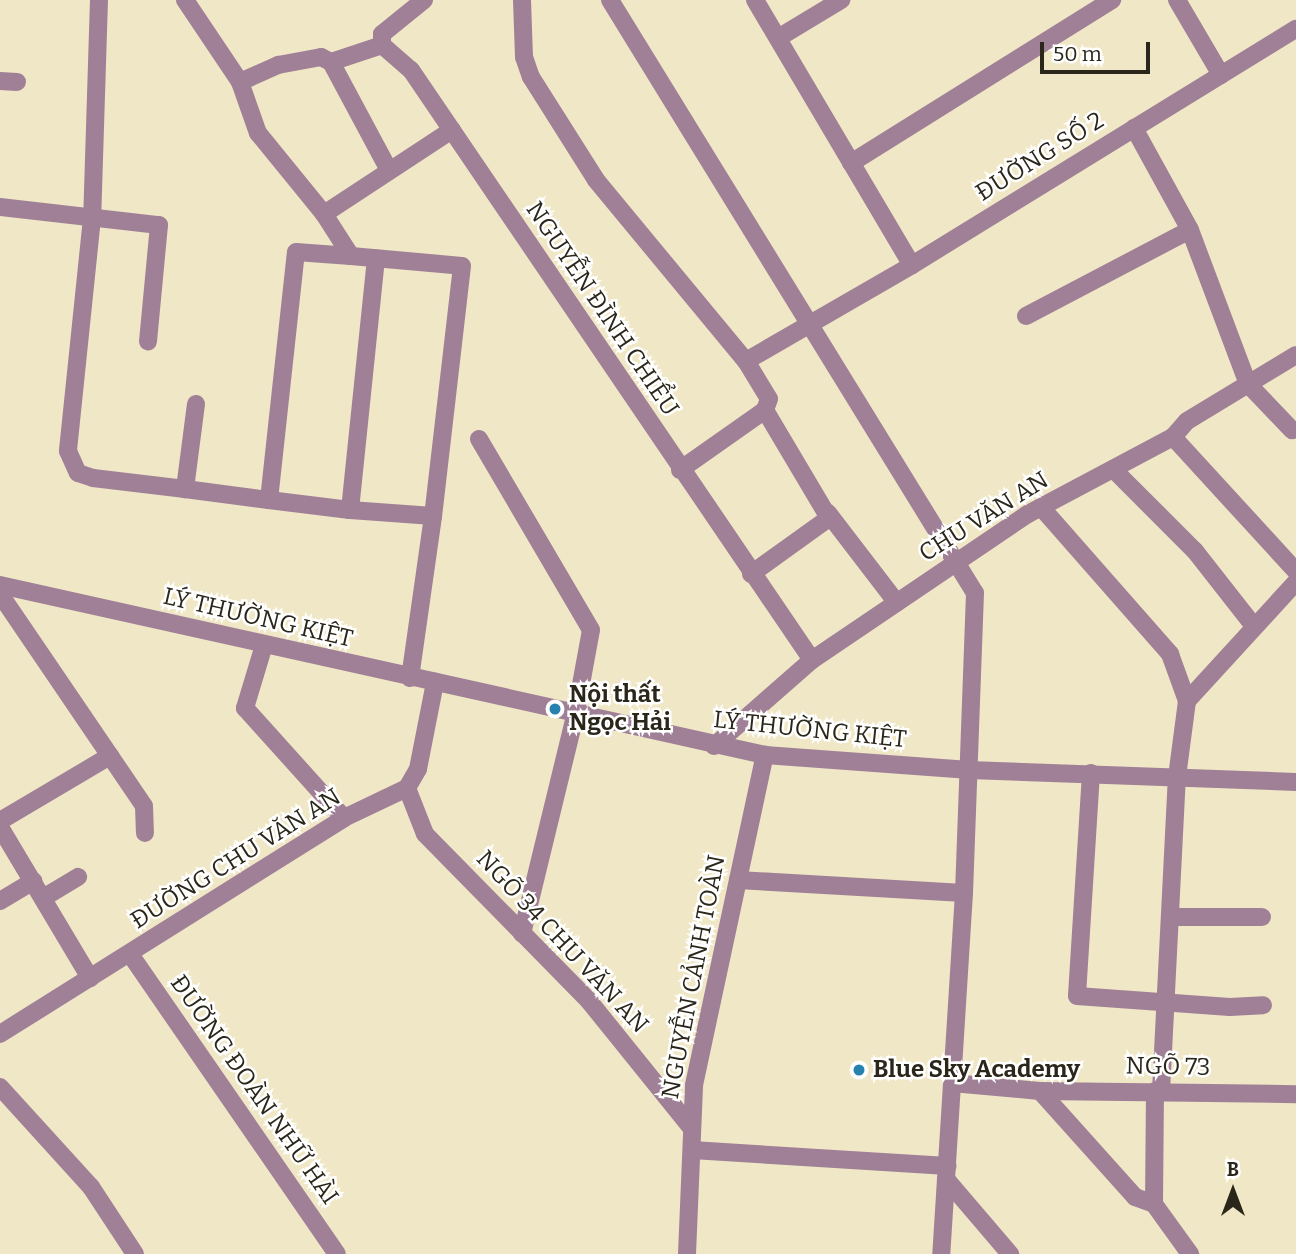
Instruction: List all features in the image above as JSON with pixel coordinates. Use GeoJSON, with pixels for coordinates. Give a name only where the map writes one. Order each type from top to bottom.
{"type":"FeatureCollection","features":[{"type":"Feature","properties":{"kind":"street"},"geometry":{"type":"LineString","coordinates":[[99,0],[92,218],[68,451],[72,465],[93,478],[350,510],[433,516]]}},
{"type":"Feature","properties":{"kind":"street"},"geometry":{"type":"LineString","coordinates":[[185,0],[240,82],[258,133],[324,214],[351,256]]}},
{"type":"Feature","properties":{"kind":"street"},"geometry":{"type":"LineString","coordinates":[[331,62],[382,45],[382,34],[424,0]]}},
{"type":"Feature","properties":{"kind":"street"},"geometry":{"type":"LineString","coordinates":[[522,0],[524,57],[531,77],[596,180],[746,361],[769,399],[765,410],[680,470]]}},
{"type":"Feature","properties":{"kind":"street"},"geometry":{"type":"LineString","coordinates":[[610,0],[809,325],[958,561],[976,602],[964,893],[941,1254]]}},
{"type":"Feature","properties":{"kind":"street"},"geometry":{"type":"LineString","coordinates":[[755,0],[912,265]]}},
{"type":"Feature","properties":{"kind":"street"},"geometry":{"type":"LineString","coordinates":[[778,38],[841,0]]}},
{"type":"Feature","properties":{"kind":"street"},"geometry":{"type":"LineString","coordinates":[[851,163],[1112,0]]}},
{"type":"Feature","properties":{"kind":"street"},"geometry":{"type":"LineString","coordinates":[[1177,0],[1222,75]]}},
{"type":"Feature","properties":{"kind":"street","name":"ĐƯỜNG SỐ 2"},"geometry":{"type":"LineString","coordinates":[[746,361],[912,265],[1296,29]]}},
{"type":"Feature","properties":{"kind":"street","name":"NGUYỄN ĐÌNH CHIỂU"},"geometry":{"type":"LineString","coordinates":[[382,45],[411,70],[680,470],[812,660]]}},
{"type":"Feature","properties":{"kind":"street"},"geometry":{"type":"LineString","coordinates":[[240,82],[278,65],[321,57],[331,62],[389,170]]}},
{"type":"Feature","properties":{"kind":"street"},"geometry":{"type":"LineString","coordinates":[[1134,128],[1190,230],[1248,384],[1292,430]]}},
{"type":"Feature","properties":{"kind":"street"},"geometry":{"type":"LineString","coordinates":[[324,214],[452,130]]}},
{"type":"Feature","properties":{"kind":"street"},"geometry":{"type":"LineString","coordinates":[[0,207],[159,225],[148,341]]}},
{"type":"Feature","properties":{"kind":"street"},"geometry":{"type":"LineString","coordinates":[[1026,316],[1190,230]]}},
{"type":"Feature","properties":{"kind":"street"},"geometry":{"type":"LineString","coordinates":[[269,500],[296,252],[462,267],[433,516],[410,678]]}},
{"type":"Feature","properties":{"kind":"street"},"geometry":{"type":"LineString","coordinates":[[350,510],[376,258]]}},
{"type":"Feature","properties":{"kind":"street","name":"CHU VĂN AN"},"geometry":{"type":"LineString","coordinates":[[714,746],[812,660],[958,561],[1041,507],[1173,437],[1187,421],[1296,355]]}},
{"type":"Feature","properties":{"kind":"street"},"geometry":{"type":"LineString","coordinates":[[185,489],[197,404]]}},
{"type":"Feature","properties":{"kind":"street"},"geometry":{"type":"LineString","coordinates":[[765,410],[828,513],[897,603]]}},
{"type":"Feature","properties":{"kind":"street"},"geometry":{"type":"LineString","coordinates":[[1173,437],[1296,571]]}},
{"type":"Feature","properties":{"kind":"street"},"geometry":{"type":"LineString","coordinates":[[479,439],[588,622],[591,637],[576,712],[522,933]]}},
{"type":"Feature","properties":{"kind":"street"},"geometry":{"type":"LineString","coordinates":[[1113,469],[1195,551],[1253,625]]}},
{"type":"Feature","properties":{"kind":"street"},"geometry":{"type":"LineString","coordinates":[[1041,507],[1170,654],[1188,701],[1177,776],[1172,917],[1158,1091],[1154,1204],[1186,1252]]}},
{"type":"Feature","properties":{"kind":"street"},"geometry":{"type":"LineString","coordinates":[[751,574],[827,522],[828,513]]}},
{"type":"Feature","properties":{"kind":"street"},"geometry":{"type":"LineString","coordinates":[[1188,701],[1253,625],[1296,582]]}},
{"type":"Feature","properties":{"kind":"street","name":"LÝ THƯỜNG KIỆT"},"geometry":{"type":"LineString","coordinates":[[0,585],[410,678],[576,712],[714,746],[765,755],[969,770],[1296,782]]}},
{"type":"Feature","properties":{"kind":"street"},"geometry":{"type":"LineString","coordinates":[[0,594],[144,806],[145,833]]}},
{"type":"Feature","properties":{"kind":"street"},"geometry":{"type":"LineString","coordinates":[[264,645],[245,708],[344,818]]}},
{"type":"Feature","properties":{"kind":"street"},"geometry":{"type":"LineString","coordinates":[[407,788],[418,769],[435,682]]}},
{"type":"Feature","properties":{"kind":"street","name":"NGUYỄN CẢNH TOÀN"},"geometry":{"type":"LineString","coordinates":[[687,1254],[692,1150],[690,1126],[694,1085],[765,755]]}},
{"type":"Feature","properties":{"kind":"street"},"geometry":{"type":"LineString","coordinates":[[0,821],[110,756]]}},
{"type":"Feature","properties":{"kind":"street"},"geometry":{"type":"LineString","coordinates":[[1091,773],[1077,996],[1166,1002],[1263,1004]]}},
{"type":"Feature","properties":{"kind":"street","name":"ĐƯỜNG CHU VĂN AN"},"geometry":{"type":"LineString","coordinates":[[0,1034],[344,818],[407,788]]}},
{"type":"Feature","properties":{"kind":"street","name":"NGÕ 34 CHU VĂN AN"},"geometry":{"type":"LineString","coordinates":[[407,788],[425,834],[589,1001],[690,1126]]}},
{"type":"Feature","properties":{"kind":"street"},"geometry":{"type":"LineString","coordinates":[[0,827],[90,978]]}},
{"type":"Feature","properties":{"kind":"street"},"geometry":{"type":"LineString","coordinates":[[43,898],[78,877]]}},
{"type":"Feature","properties":{"kind":"street"},"geometry":{"type":"LineString","coordinates":[[738,880],[964,893]]}},
{"type":"Feature","properties":{"kind":"street"},"geometry":{"type":"LineString","coordinates":[[0,901],[33,881]]}},
{"type":"Feature","properties":{"kind":"street"},"geometry":{"type":"LineString","coordinates":[[1172,917],[1262,916]]}},
{"type":"Feature","properties":{"kind":"street","name":"ĐƯỜNG ĐOÀN NHỮ HÀI"},"geometry":{"type":"LineString","coordinates":[[130,954],[337,1254]]}},
{"type":"Feature","properties":{"kind":"street","name":"NGÕ 73"},"geometry":{"type":"LineString","coordinates":[[952,1083],[1040,1091],[1296,1094]]}},
{"type":"Feature","properties":{"kind":"street"},"geometry":{"type":"LineString","coordinates":[[0,1087],[91,1187],[135,1254]]}},
{"type":"Feature","properties":{"kind":"street"},"geometry":{"type":"LineString","coordinates":[[1040,1091],[1135,1197],[1154,1204]]}},
{"type":"Feature","properties":{"kind":"street"},"geometry":{"type":"LineString","coordinates":[[692,1150],[947,1173],[1010,1254]]}},
{"type":"Feature","properties":{"kind":"place","name":"Nội thất Ngọc Hải"},"geometry":{"type":"Point","coordinates":[555,709]}},
{"type":"Feature","properties":{"kind":"place","name":"Blue Sky Academy"},"geometry":{"type":"Point","coordinates":[859,1070]}}]}
